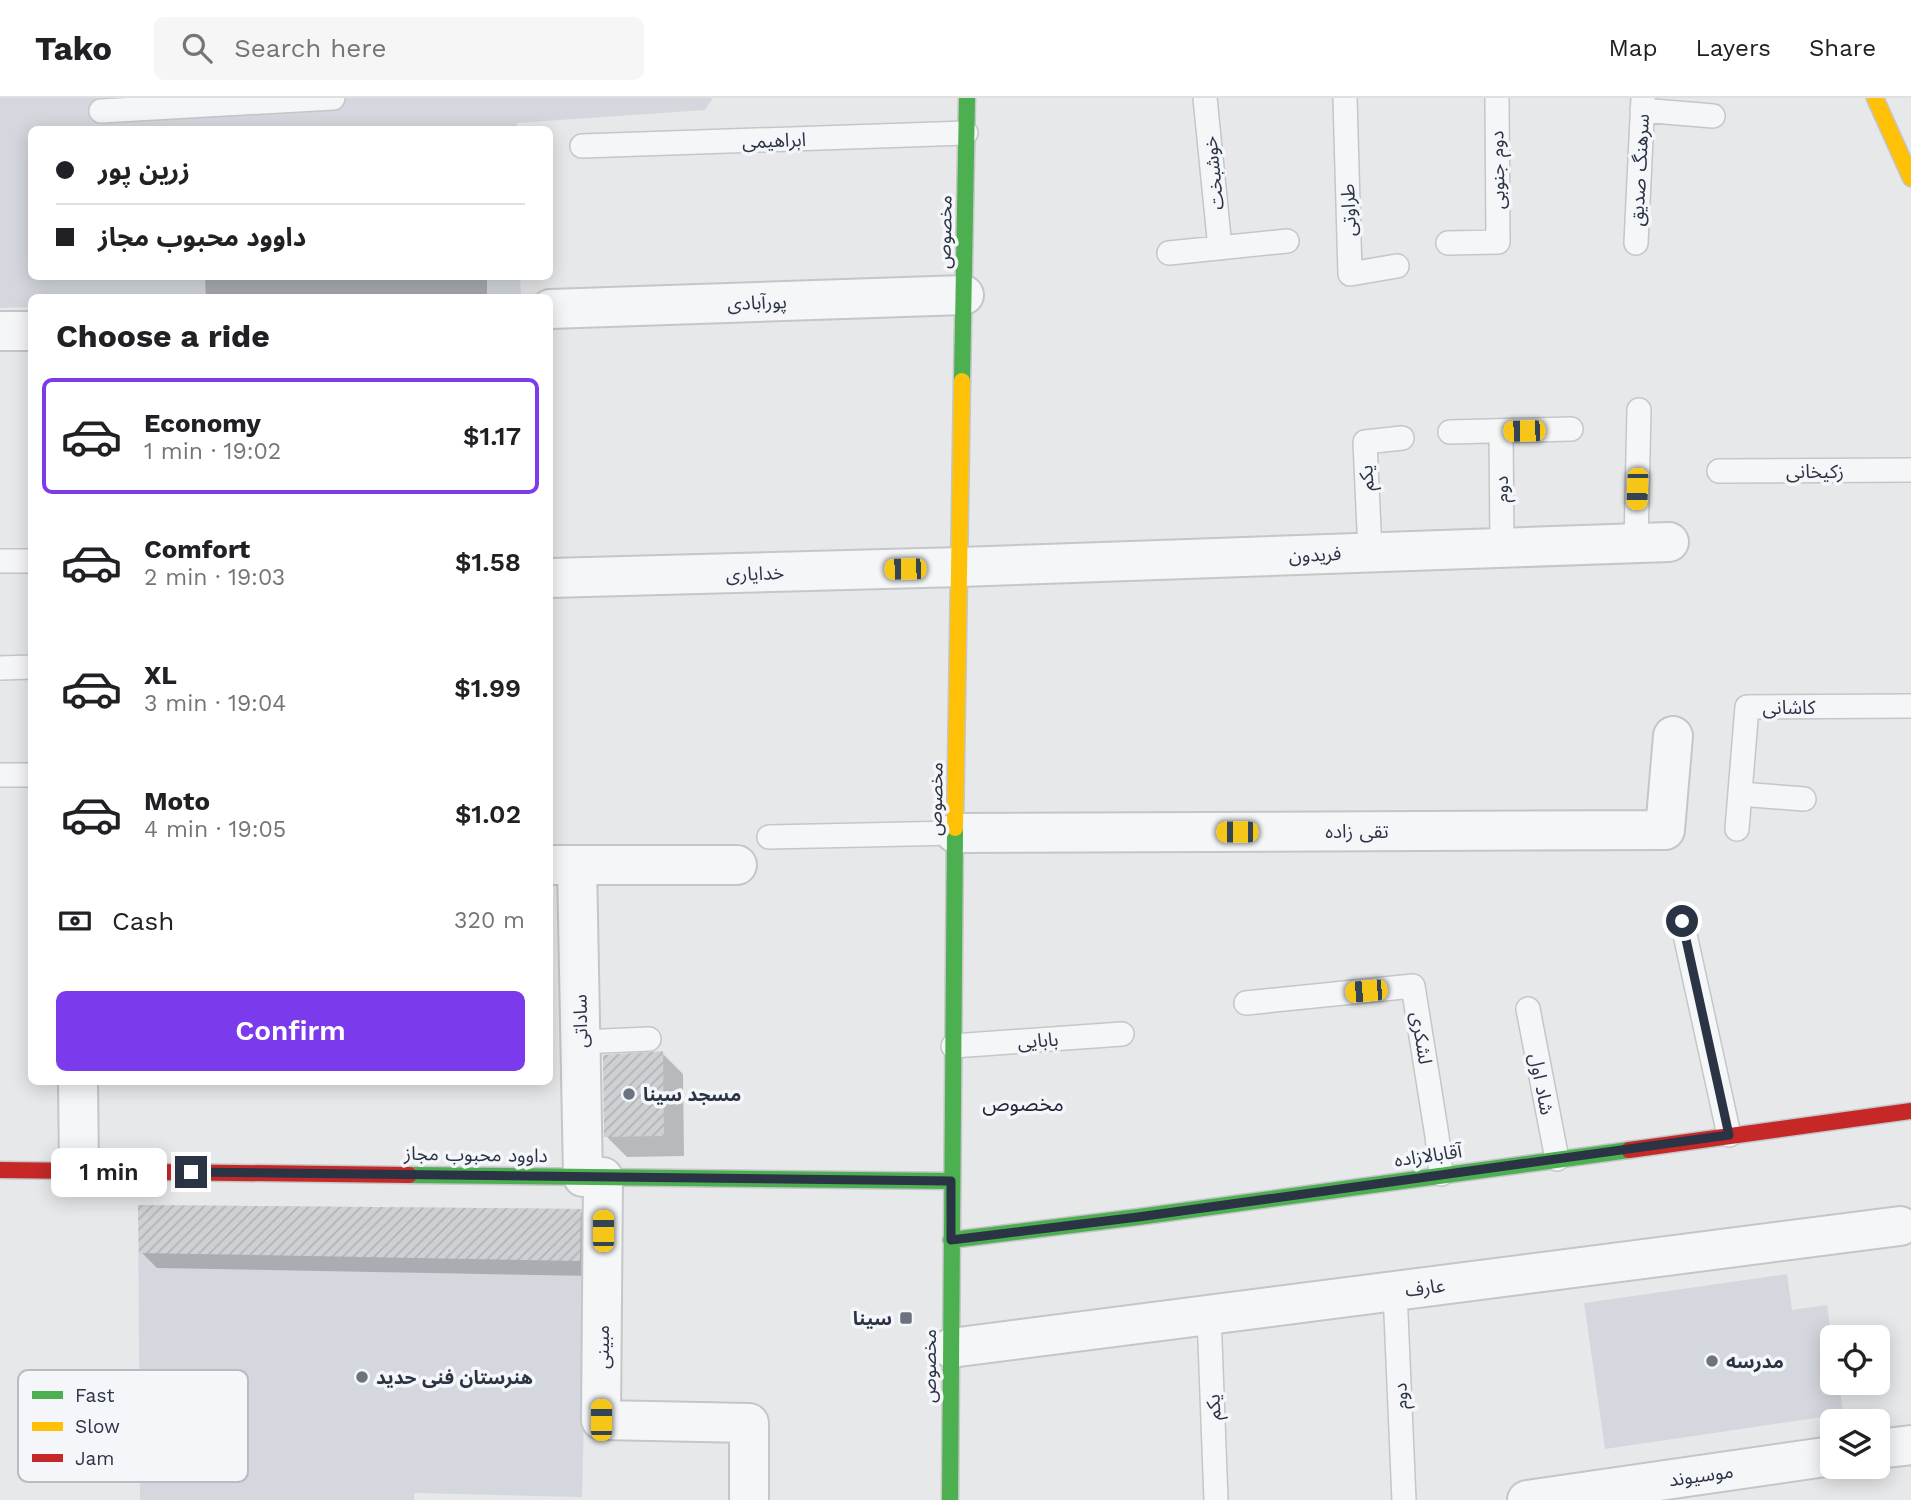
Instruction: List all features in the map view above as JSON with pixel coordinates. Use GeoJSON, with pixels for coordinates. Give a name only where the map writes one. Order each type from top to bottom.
{"type":"FeatureCollection","features":[{"type":"Feature","properties":{"kind":"main road","name":"مخصوص"},"geometry":{"type":"LineString","coordinates":[[950,1500],[955,833],[967,98]]}},
{"type":"Feature","properties":{"kind":"main road"},"geometry":{"type":"LineString","coordinates":[[1875,98],[1909,168]]}},
{"type":"Feature","properties":{"kind":"main road","name":"آقابالازاده"},"geometry":{"type":"LineString","coordinates":[[951,1240],[1138,1217],[1911,1111]]}},
{"type":"Feature","properties":{"kind":"main road","name":"داوود محبوب مجاز"},"geometry":{"type":"LineString","coordinates":[[0,1170],[951,1181]]}},
{"type":"Feature","properties":{"kind":"street","name":"پورآبادی"},"geometry":{"type":"LineString","coordinates":[[553,309],[964,295]]}},
{"type":"Feature","properties":{"kind":"street"},"geometry":{"type":"LineString","coordinates":[[0,331],[28,331]]}},
{"type":"Feature","properties":{"kind":"street","name":"فریدون"},"geometry":{"type":"LineString","coordinates":[[960,567],[1653,542]]}},
{"type":"Feature","properties":{"kind":"street","name":"خدایاری"},"geometry":{"type":"LineString","coordinates":[[553,578],[960,567]]}},
{"type":"Feature","properties":{"kind":"street","name":"تقی زاده"},"geometry":{"type":"LineString","coordinates":[[955,833],[1665,830],[1673,736]]}},
{"type":"Feature","properties":{"kind":"street","name":"ساداتی"},"geometry":{"type":"LineString","coordinates":[[593,1177],[564,865],[737,864]]}},
{"type":"Feature","properties":{"kind":"street"},"geometry":{"type":"LineString","coordinates":[[78,1085],[79,1170]]}},
{"type":"Feature","properties":{"kind":"street","name":"مبینی"},"geometry":{"type":"LineString","coordinates":[[593,1177],[601,1420],[749,1423],[749,1500]]}},
{"type":"Feature","properties":{"kind":"street","name":"عارف"},"geometry":{"type":"LineString","coordinates":[[951,1348],[1900,1226]]}},
{"type":"Feature","properties":{"kind":"street"},"geometry":{"type":"LineString","coordinates":[[1890,1448],[1911,1445]]}},
{"type":"Feature","properties":{"kind":"street","name":"موسیوند"},"geometry":{"type":"LineString","coordinates":[[1527,1500],[1820,1458]]}},
{"type":"Feature","properties":{"kind":"lane"},"geometry":{"type":"LineString","coordinates":[[101,111],[334,98]]}},
{"type":"Feature","properties":{"kind":"lane","name":"خوشبخت"},"geometry":{"type":"LineString","coordinates":[[1205,98],[1220,248]]}},
{"type":"Feature","properties":{"kind":"lane","name":"طراوتی"},"geometry":{"type":"LineString","coordinates":[[1345,98],[1350,274],[1397,266]]}},
{"type":"Feature","properties":{"kind":"lane","name":"دوم جنوبی"},"geometry":{"type":"LineString","coordinates":[[1448,243],[1498,242],[1497,98]]}},
{"type":"Feature","properties":{"kind":"lane"},"geometry":{"type":"LineString","coordinates":[[1642,104],[1713,116]]}},
{"type":"Feature","properties":{"kind":"lane","name":"سرهنگ صدیق"},"geometry":{"type":"LineString","coordinates":[[1636,243],[1642,104]]}},
{"type":"Feature","properties":{"kind":"lane","name":"ابراهیمی"},"geometry":{"type":"LineString","coordinates":[[582,146],[966,134]]}},
{"type":"Feature","properties":{"kind":"lane"},"geometry":{"type":"LineString","coordinates":[[1169,253],[1287,241]]}},
{"type":"Feature","properties":{"kind":"lane"},"geometry":{"type":"LineString","coordinates":[[1639,410],[1653,542]]}},
{"type":"Feature","properties":{"kind":"lane"},"geometry":{"type":"LineString","coordinates":[[1450,432],[1571,429]]}},
{"type":"Feature","properties":{"kind":"lane","name":"دوم"},"geometry":{"type":"LineString","coordinates":[[1501,431],[1502,547]]}},
{"type":"Feature","properties":{"kind":"lane","name":"یکم"},"geometry":{"type":"LineString","coordinates":[[1370,552],[1365,442],[1402,438]]}},
{"type":"Feature","properties":{"kind":"lane","name":"زکیخانی"},"geometry":{"type":"LineString","coordinates":[[1719,471],[1911,470]]}},
{"type":"Feature","properties":{"kind":"lane"},"geometry":{"type":"LineString","coordinates":[[0,561],[28,561]]}},
{"type":"Feature","properties":{"kind":"lane"},"geometry":{"type":"LineString","coordinates":[[0,668],[28,667]]}},
{"type":"Feature","properties":{"kind":"lane","name":"کاشانی"},"geometry":{"type":"LineString","coordinates":[[1737,829],[1747,707],[1911,706]]}},
{"type":"Feature","properties":{"kind":"lane"},"geometry":{"type":"LineString","coordinates":[[0,775],[28,775]]}},
{"type":"Feature","properties":{"kind":"lane"},"geometry":{"type":"LineString","coordinates":[[1740,794],[1804,799]]}},
{"type":"Feature","properties":{"kind":"lane"},"geometry":{"type":"LineString","coordinates":[[769,837],[955,833]]}},
{"type":"Feature","properties":{"kind":"lane"},"geometry":{"type":"LineString","coordinates":[[1682,921],[1729,1135]]}},
{"type":"Feature","properties":{"kind":"lane","name":"لشکری"},"geometry":{"type":"LineString","coordinates":[[1246,1003],[1413,986],[1441,1174]]}},
{"type":"Feature","properties":{"kind":"lane","name":"شاد اول"},"geometry":{"type":"LineString","coordinates":[[1528,1009],[1557,1159]]}},
{"type":"Feature","properties":{"kind":"lane","name":"بابایی"},"geometry":{"type":"LineString","coordinates":[[953,1046],[1122,1034]]}},
{"type":"Feature","properties":{"kind":"lane"},"geometry":{"type":"LineString","coordinates":[[581,1042],[649,1039]]}},
{"type":"Feature","properties":{"kind":"lane","name":"دوم"},"geometry":{"type":"LineString","coordinates":[[1395,1291],[1404,1500]]}},
{"type":"Feature","properties":{"kind":"lane","name":"یکم"},"geometry":{"type":"LineString","coordinates":[[1209,1315],[1216,1500]]}},
{"type":"Feature","properties":{"kind":"shaded area"},"geometry":{"type":"Polygon","coordinates":[[[0,98],[713,98],[705,110],[517,123],[517,126],[28,126],[28,280],[520,280],[521,294],[28,294],[28,307],[0,308],[0,98]]]}},
{"type":"Feature","properties":{"kind":"shaded area","name":"هنرستان فنی حدید"},"geometry":{"type":"Polygon","coordinates":[[[138,1205],[589,1209],[582,1497],[414,1493],[414,1500],[140,1500],[140,1482],[248,1482],[248,1370],[139,1370],[138,1205]]]}},
{"type":"Feature","properties":{"kind":"shaded area","name":"مدرسه"},"geometry":{"type":"Polygon","coordinates":[[[1787,1274],[1792,1310],[1827,1305],[1830,1325],[1820,1325],[1820,1395],[1841,1395],[1842,1409],[1820,1409],[1820,1417],[1605,1449],[1584,1303],[1787,1274]]]}},
{"type":"Feature","properties":{"kind":"building","name":"مسجد سینا"},"geometry":{"type":"Polygon","coordinates":[[[663,1051],[664,1136],[604,1137],[603,1055],[663,1051]]]}},
{"type":"Feature","properties":{"kind":"building"},"geometry":{"type":"Polygon","coordinates":[[[138,1205],[581,1209],[580,1261],[139,1253],[138,1205]]]}},
{"type":"Feature","properties":{"kind":"traffic: fast"},"geometry":{"type":"LineString","coordinates":[[962,381],[967,98]]}},
{"type":"Feature","properties":{"kind":"traffic: fast"},"geometry":{"type":"LineString","coordinates":[[950,1500],[955,828]]}},
{"type":"Feature","properties":{"kind":"traffic: fast"},"geometry":{"type":"LineString","coordinates":[[951,1240],[1629,1150]]}},
{"type":"Feature","properties":{"kind":"traffic: fast"},"geometry":{"type":"LineString","coordinates":[[409,1175],[951,1181]]}},
{"type":"Feature","properties":{"kind":"traffic: slow"},"geometry":{"type":"LineString","coordinates":[[1875,98],[1911,178]]}},
{"type":"Feature","properties":{"kind":"traffic: slow"},"geometry":{"type":"LineString","coordinates":[[955,828],[962,381]]}},
{"type":"Feature","properties":{"kind":"traffic: jam"},"geometry":{"type":"LineString","coordinates":[[1629,1150],[1911,1111]]}},
{"type":"Feature","properties":{"kind":"traffic: jam"},"geometry":{"type":"LineString","coordinates":[[0,1170],[409,1175]]}},
{"type":"Feature","properties":{"kind":"place","name":"مسجد سینا"},"geometry":{"type":"Point","coordinates":[629,1094]}},
{"type":"Feature","properties":{"kind":"place","name":"سینا"},"geometry":{"type":"Point","coordinates":[906,1318]}},
{"type":"Feature","properties":{"kind":"place","name":"مدرسه"},"geometry":{"type":"Point","coordinates":[1712,1361]}},
{"type":"Feature","properties":{"kind":"place","name":"هنرستان فنی حدید"},"geometry":{"type":"Point","coordinates":[362,1377]}},
{"type":"Feature","properties":{"kind":"district","name":"مخصوص"},"geometry":{"type":"Point","coordinates":[1023,1104]}},
{"type":"Feature","properties":{"kind":"route"},"geometry":{"type":"LineString","coordinates":[[191,1172],[951,1181],[951,1240],[1138,1217],[1729,1135],[1682,921]]}}]}
